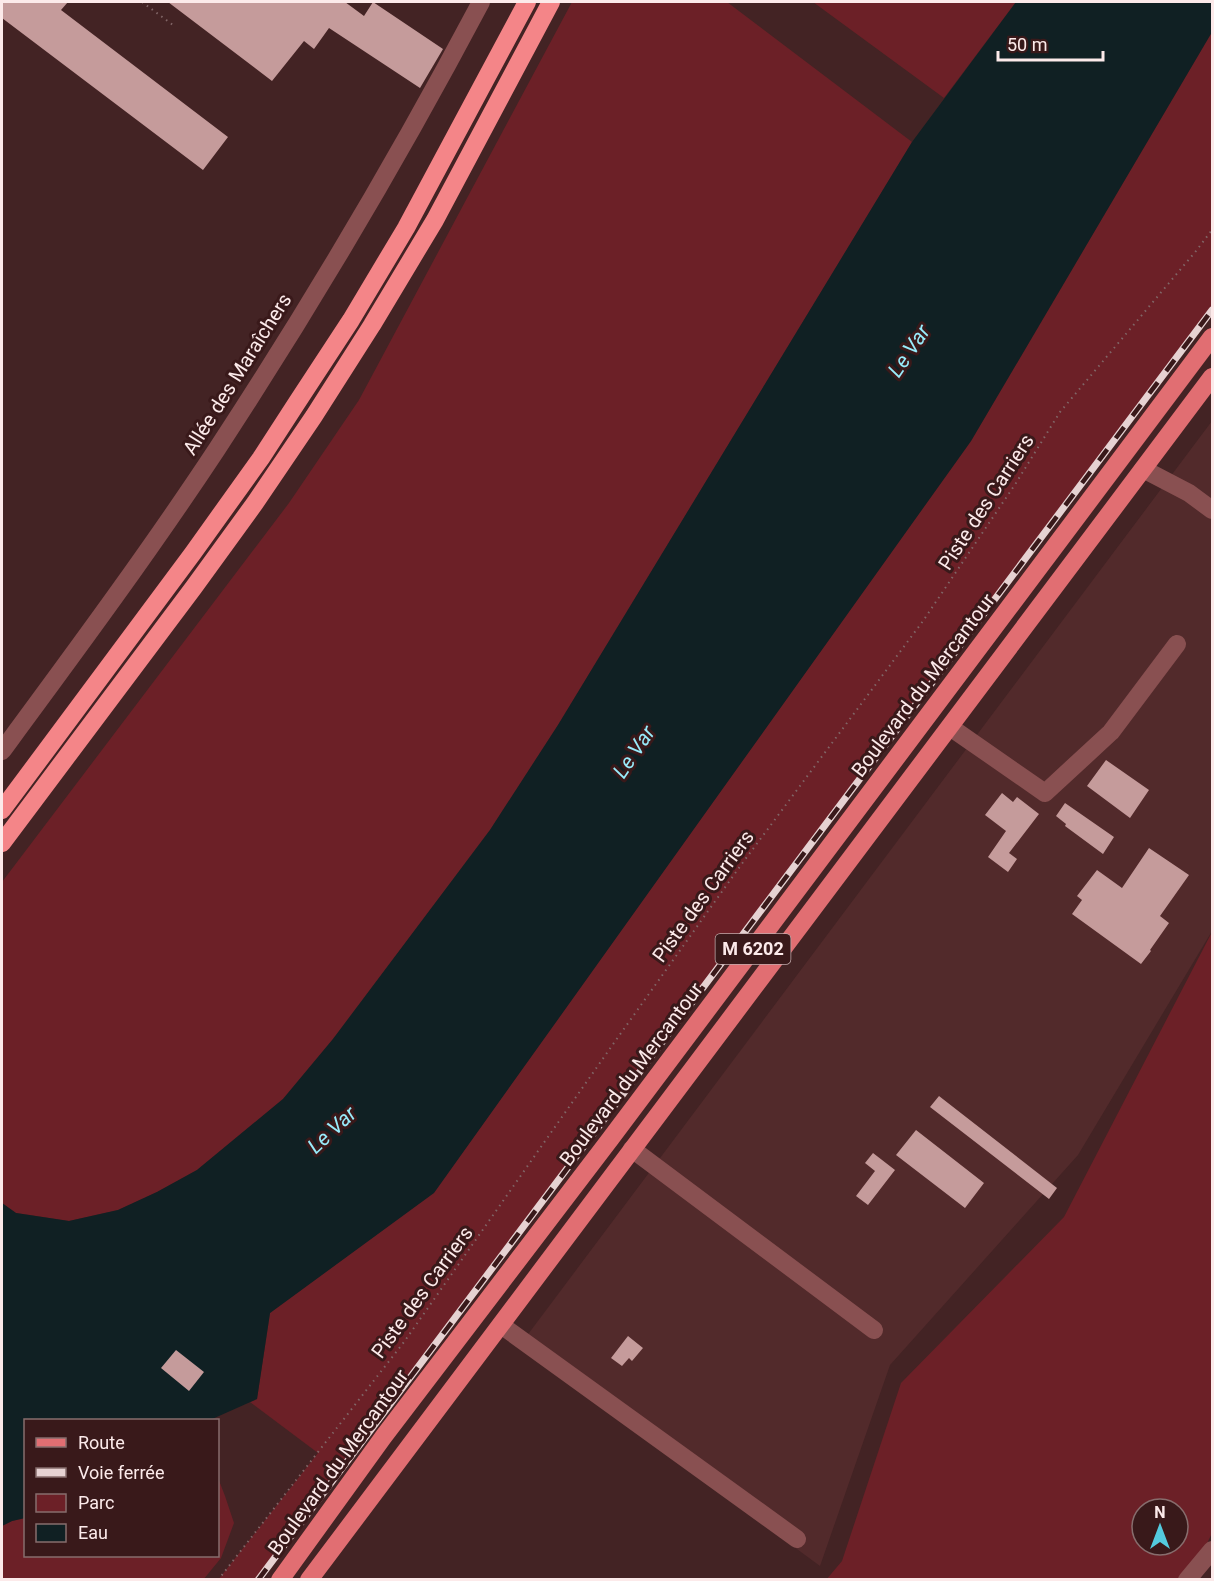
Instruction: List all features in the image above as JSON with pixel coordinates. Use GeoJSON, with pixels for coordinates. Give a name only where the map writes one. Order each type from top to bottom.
{"type":"FeatureCollection","features":[{"type":"Feature","properties":{"kind":"highway"},"geometry":{"type":"LineString","coordinates":[[2,810],[166,590],[291,414],[406,228],[498,56],[524,2]]}},
{"type":"Feature","properties":{"kind":"highway"},"geometry":{"type":"LineString","coordinates":[[2,843],[194,587],[314,416],[435,220],[551,2]]}},
{"type":"Feature","properties":{"kind":"main road","name":"Boulevard du Mercantour"},"geometry":{"type":"LineString","coordinates":[[280,1580],[391,1426],[611,1138],[1212,337]]}},
{"type":"Feature","properties":{"kind":"main road","name":"M 6202"},"geometry":{"type":"LineString","coordinates":[[309,1580],[1212,377]]}},
{"type":"Feature","properties":{"kind":"street","name":"Allée des Maraîchers"},"geometry":{"type":"LineString","coordinates":[[2,751],[113,599],[256,389],[367,208],[481,2]]}},
{"type":"Feature","properties":{"kind":"street"},"geometry":{"type":"LineString","coordinates":[[1143,469],[1189,493],[1212,510]]}},
{"type":"Feature","properties":{"kind":"street"},"geometry":{"type":"LineString","coordinates":[[950,727],[1045,793],[1111,732],[1177,644]]}},
{"type":"Feature","properties":{"kind":"street"},"geometry":{"type":"LineString","coordinates":[[632,1149],[874,1330]]}},
{"type":"Feature","properties":{"kind":"street"},"geometry":{"type":"LineString","coordinates":[[501,1325],[797,1539]]}},
{"type":"Feature","properties":{"kind":"street"},"geometry":{"type":"LineString","coordinates":[[1187,1580],[1212,1550]]}},
{"type":"Feature","properties":{"kind":"path"},"geometry":{"type":"LineString","coordinates":[[142,2],[173,25]]}},
{"type":"Feature","properties":{"kind":"path","name":"Piste des Carriers"},"geometry":{"type":"LineString","coordinates":[[218,1580],[404,1341],[713,904],[923,621],[1016,483],[1060,412],[1212,230]]}},
{"type":"Feature","properties":{"kind":"shaded area"},"geometry":{"type":"Polygon","coordinates":[[[1212,421],[1212,931],[1078,1155],[890,1365],[820,1566],[520,1345],[1212,421]]]}},
{"type":"Feature","properties":{"kind":"green space"},"geometry":{"type":"Polygon","coordinates":[[[572,2],[727,2],[912,142],[558,725],[490,830],[333,1039],[283,1099],[197,1170],[118,1210],[69,1221],[16,1213],[2,1203],[2,882],[289,503],[359,400],[572,2]]]}},
{"type":"Feature","properties":{"kind":"green space"},"geometry":{"type":"Polygon","coordinates":[[[813,2],[1016,2],[944,98],[813,2]]]}},
{"type":"Feature","properties":{"kind":"green space"},"geometry":{"type":"Polygon","coordinates":[[[1212,32],[1212,310],[258,1579],[218,1580],[318,1453],[250,1402],[257,1399],[270,1313],[434,1192],[971,441],[1212,32]]]}},
{"type":"Feature","properties":{"kind":"green space"},"geometry":{"type":"Polygon","coordinates":[[[1212,932],[1212,1533],[1190,1579],[826,1580],[842,1561],[901,1383],[1064,1217],[1212,932]]]}},
{"type":"Feature","properties":{"kind":"green space"},"geometry":{"type":"Polygon","coordinates":[[[219,1481],[234,1523],[221,1558],[203,1580],[2,1579],[2,1526],[24,1518],[24,1557],[219,1557],[219,1481]]]}},
{"type":"Feature","properties":{"kind":"water","name":"Le Var"},"geometry":{"type":"Polygon","coordinates":[[[1016,2],[1212,2],[1212,32],[971,441],[434,1193],[270,1313],[257,1399],[212,1419],[24,1419],[24,1518],[2,1526],[2,1203],[16,1213],[69,1221],[118,1210],[197,1170],[283,1099],[333,1039],[490,830],[558,725],[912,142],[1016,2]]]}},
{"type":"Feature","properties":{"kind":"building"},"geometry":{"type":"Polygon","coordinates":[[[2,2],[68,2],[61,10],[228,137],[203,170],[2,18],[2,2]]]}},
{"type":"Feature","properties":{"kind":"building"},"geometry":{"type":"Polygon","coordinates":[[[168,2],[345,2],[364,16],[373,2],[443,49],[420,88],[329,28],[314,49],[304,41],[272,81],[168,2]]]}},
{"type":"Feature","properties":{"kind":"building"},"geometry":{"type":"Polygon","coordinates":[[[1106,760],[1149,790],[1130,818],[1087,786],[1106,760]]]}},
{"type":"Feature","properties":{"kind":"building"},"geometry":{"type":"Polygon","coordinates":[[[1002,793],[1013,802],[1017,797],[1039,814],[1009,853],[1017,859],[1008,872],[988,857],[1006,831],[985,815],[1002,793]]]}},
{"type":"Feature","properties":{"kind":"building"},"geometry":{"type":"Polygon","coordinates":[[[1065,803],[1114,837],[1103,854],[1065,826],[1066,824],[1056,816],[1065,803]]]}},
{"type":"Feature","properties":{"kind":"building"},"geometry":{"type":"Polygon","coordinates":[[[1149,848],[1189,875],[1160,916],[1169,923],[1141,964],[1072,914],[1082,900],[1077,896],[1097,870],[1122,888],[1149,848]]]}},
{"type":"Feature","properties":{"kind":"building"},"geometry":{"type":"Polygon","coordinates":[[[939,1096],[1057,1188],[1049,1199],[930,1107],[939,1096]]]}},
{"type":"Feature","properties":{"kind":"building"},"geometry":{"type":"Polygon","coordinates":[[[916,1130],[984,1183],[965,1208],[896,1155],[916,1130]]]}},
{"type":"Feature","properties":{"kind":"building"},"geometry":{"type":"Polygon","coordinates":[[[873,1153],[895,1170],[868,1205],[856,1196],[875,1171],[865,1163],[873,1153]]]}},
{"type":"Feature","properties":{"kind":"building"},"geometry":{"type":"Polygon","coordinates":[[[628,1336],[643,1348],[632,1361],[629,1358],[622,1366],[611,1358],[628,1336]]]}},
{"type":"Feature","properties":{"kind":"building"},"geometry":{"type":"Polygon","coordinates":[[[176,1350],[204,1372],[189,1391],[161,1368],[176,1350]]]}},
{"type":"Feature","properties":{"kind":"railway"},"geometry":{"type":"LineString","coordinates":[[258,1580],[1212,310]]}}]}
